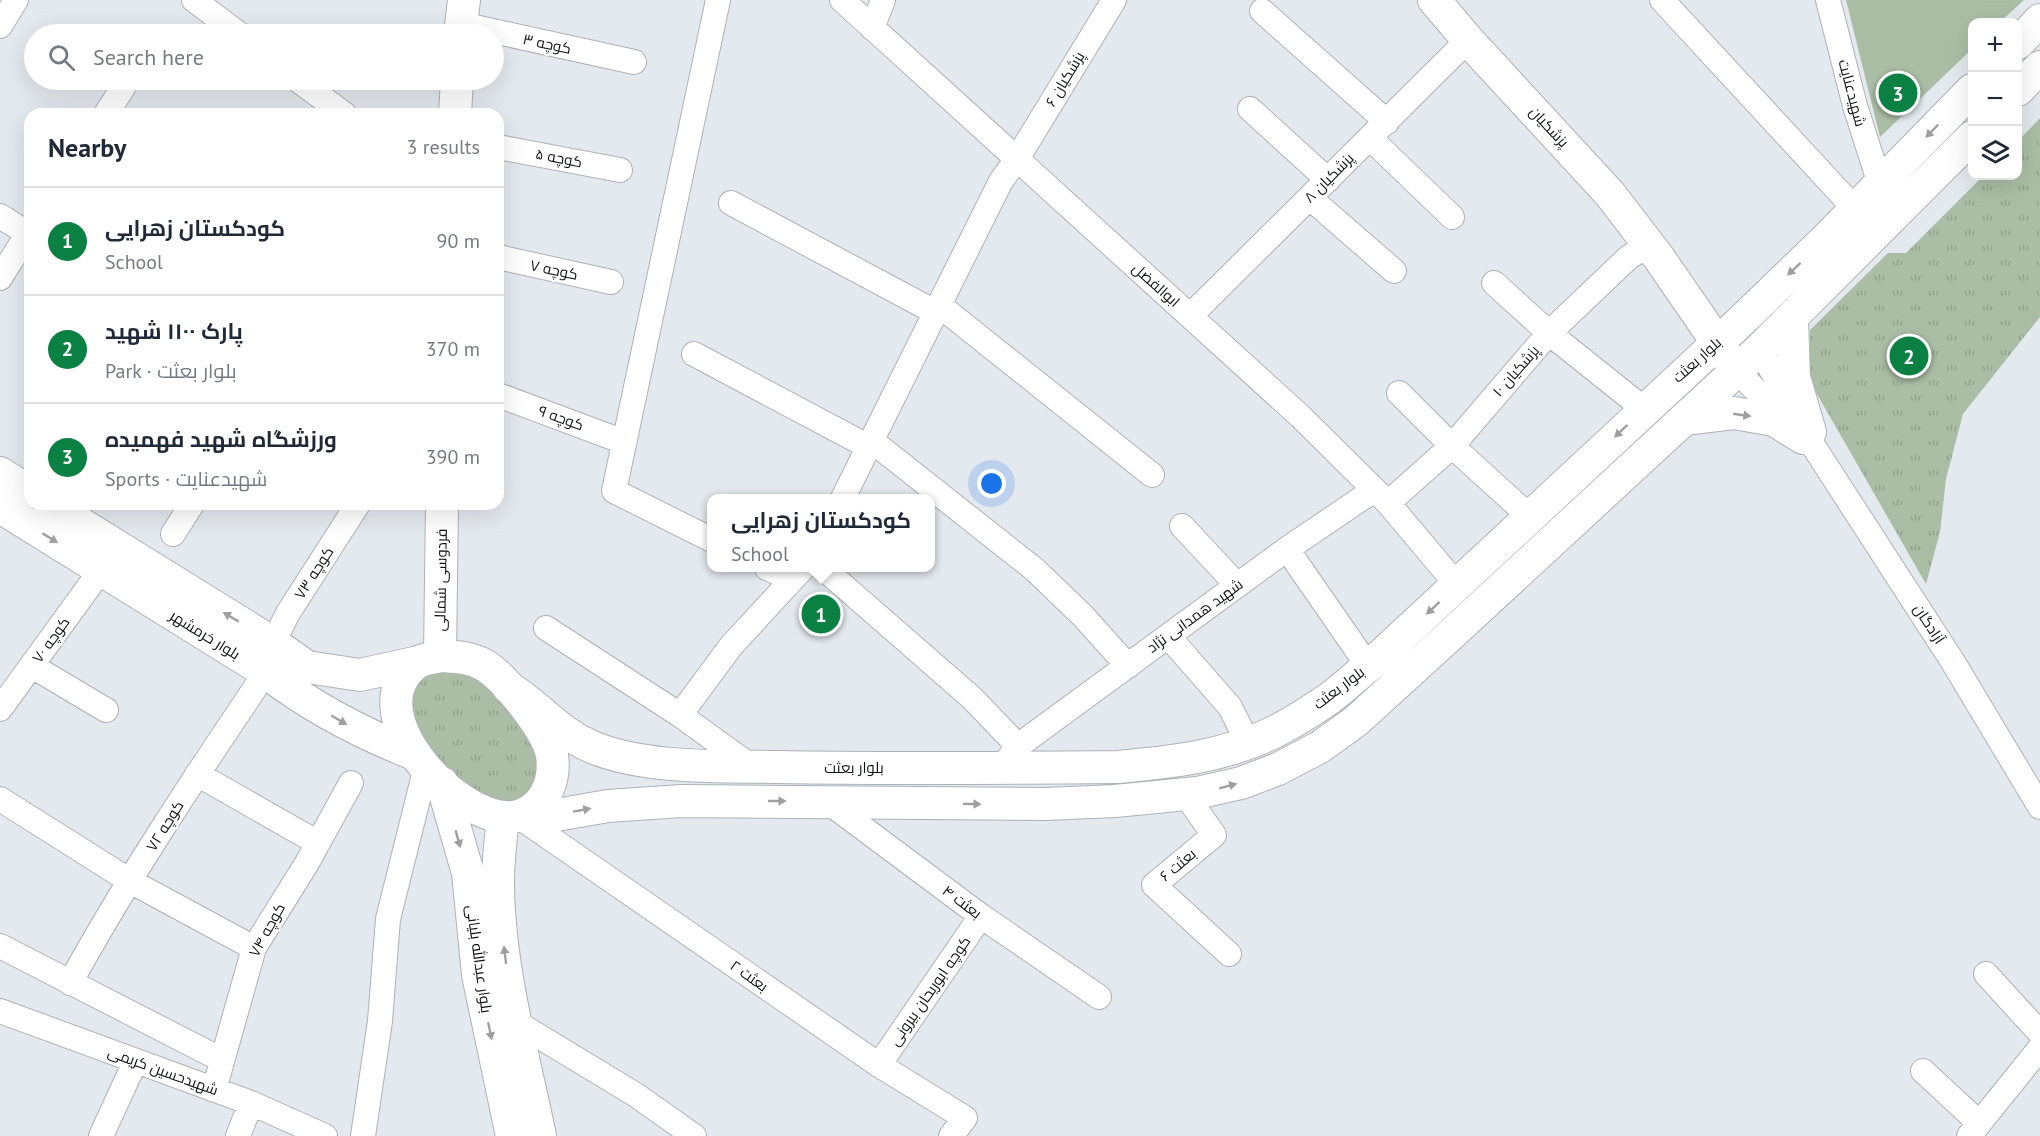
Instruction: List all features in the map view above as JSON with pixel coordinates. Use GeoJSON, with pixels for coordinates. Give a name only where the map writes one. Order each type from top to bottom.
{"type":"FeatureCollection","features":[{"type":"Feature","properties":{"kind":"main road","name":"پزشکیان"},"geometry":{"type":"LineString","coordinates":[[1434,0],[1610,195],[1654,251],[1748,361]]}},
{"type":"Feature","properties":{"kind":"main road"},"geometry":{"type":"LineString","coordinates":[[2022,39],[2040,20]]}},
{"type":"Feature","properties":{"kind":"main road"},"geometry":{"type":"LineString","coordinates":[[2022,86],[2040,67]]}},
{"type":"Feature","properties":{"kind":"main road"},"geometry":{"type":"LineString","coordinates":[[455,108],[456,90]]}},
{"type":"Feature","properties":{"kind":"main road","name":"بلوار بعثت"},"geometry":{"type":"LineString","coordinates":[[508,687],[526,699],[559,729],[594,748],[644,761],[752,767],[1009,757],[1118,767],[1209,755],[1271,734],[1338,692],[1457,585],[1726,333],[1855,209],[1968,94]]}},
{"type":"Feature","properties":{"kind":"main road"},"geometry":{"type":"LineString","coordinates":[[515,816],[542,801],[548,789],[552,775],[552,756],[543,732],[508,687],[485,665],[457,656],[429,659],[405,675],[399,686],[396,698],[399,720],[427,768],[463,801],[482,810],[515,816],[545,817],[608,806],[656,801],[1045,804],[1115,801],[1219,788],[1261,776],[1300,758],[1347,727],[1444,641],[1748,361],[1792,320],[1968,141]]}},
{"type":"Feature","properties":{"kind":"main road"},"geometry":{"type":"LineString","coordinates":[[1792,320],[1794,377],[1808,438]]}},
{"type":"Feature","properties":{"kind":"main road"},"geometry":{"type":"LineString","coordinates":[[1684,419],[1734,413],[1774,420],[1808,438]]}},
{"type":"Feature","properties":{"kind":"main road"},"geometry":{"type":"LineString","coordinates":[[0,473],[24,488]]}},
{"type":"Feature","properties":{"kind":"main road","name":"بلوار خرمشهر"},"geometry":{"type":"LineString","coordinates":[[0,507],[266,672],[300,680],[360,675],[429,659]]}},
{"type":"Feature","properties":{"kind":"main road","name":"بلوار خرمشهر"},"geometry":{"type":"LineString","coordinates":[[59,510],[273,643],[300,680],[343,723],[427,768]]}},
{"type":"Feature","properties":{"kind":"main road","name":"فردوسی شمالی"},"geometry":{"type":"LineString","coordinates":[[429,659],[441,510]]}},
{"type":"Feature","properties":{"kind":"main road","name":"بلوار عبدالله بلیانی"},"geometry":{"type":"LineString","coordinates":[[427,768],[468,873],[478,975],[512,1136]]}},
{"type":"Feature","properties":{"kind":"main road","name":"بلوار عبدالله بلیانی"},"geometry":{"type":"LineString","coordinates":[[515,816],[498,881],[500,921],[506,970],[540,1136]]}},
{"type":"Feature","properties":{"kind":"street"},"geometry":{"type":"LineString","coordinates":[[0,26],[16,0]]}},
{"type":"Feature","properties":{"kind":"street"},"geometry":{"type":"LineString","coordinates":[[194,0],[226,24]]}},
{"type":"Feature","properties":{"kind":"street"},"geometry":{"type":"LineString","coordinates":[[707,538],[614,491],[718,0]]}},
{"type":"Feature","properties":{"kind":"street","name":"ابوالفضل"},"geometry":{"type":"LineString","coordinates":[[842,0],[1300,416],[1381,497],[1457,585]]}},
{"type":"Feature","properties":{"kind":"street"},"geometry":{"type":"LineString","coordinates":[[872,27],[883,0]]}},
{"type":"Feature","properties":{"kind":"street","name":"پزشکیان ۶"},"geometry":{"type":"LineString","coordinates":[[845,494],[1001,181],[1017,159],[1114,0]]}},
{"type":"Feature","properties":{"kind":"street"},"geometry":{"type":"LineString","coordinates":[[1662,0],[1855,209]]}},
{"type":"Feature","properties":{"kind":"street","name":"شهیدعنایت"},"geometry":{"type":"LineString","coordinates":[[1828,0],[1855,106],[1880,184]]}},
{"type":"Feature","properties":{"kind":"street"},"geometry":{"type":"LineString","coordinates":[[1262,11],[1379,130],[1452,217]]}},
{"type":"Feature","properties":{"kind":"street","name":"کوچه ۳"},"geometry":{"type":"LineString","coordinates":[[460,13],[499,24]]}},
{"type":"Feature","properties":{"kind":"street","name":"کوچه ۳"},"geometry":{"type":"LineString","coordinates":[[504,25],[634,62]]}},
{"type":"Feature","properties":{"kind":"street","name":"پزشکیان ۸"},"geometry":{"type":"LineString","coordinates":[[1190,316],[1468,40]]}},
{"type":"Feature","properties":{"kind":"street"},"geometry":{"type":"LineString","coordinates":[[110,108],[121,90]]}},
{"type":"Feature","properties":{"kind":"street"},"geometry":{"type":"LineString","coordinates":[[312,90],[336,108]]}},
{"type":"Feature","properties":{"kind":"street"},"geometry":{"type":"LineString","coordinates":[[1250,109],[1328,180]]}},
{"type":"Feature","properties":{"kind":"street","name":"کوچه ۵"},"geometry":{"type":"LineString","coordinates":[[504,148],[620,170]]}},
{"type":"Feature","properties":{"kind":"street"},"geometry":{"type":"LineString","coordinates":[[1310,198],[1394,271]]}},
{"type":"Feature","properties":{"kind":"street"},"geometry":{"type":"LineString","coordinates":[[731,202],[937,309],[1152,476]]}},
{"type":"Feature","properties":{"kind":"street"},"geometry":{"type":"LineString","coordinates":[[0,216],[24,230]]}},
{"type":"Feature","properties":{"kind":"street"},"geometry":{"type":"LineString","coordinates":[[0,278],[24,241]]}},
{"type":"Feature","properties":{"kind":"street","name":"پزشکیان ۱۰"},"geometry":{"type":"LineString","coordinates":[[1381,497],[1452,446],[1549,333],[1629,257],[1654,251]]}},
{"type":"Feature","properties":{"kind":"street","name":"کوچه ۷"},"geometry":{"type":"LineString","coordinates":[[504,257],[611,282]]}},
{"type":"Feature","properties":{"kind":"street"},"geometry":{"type":"LineString","coordinates":[[1494,283],[1549,333],[1644,409]]}},
{"type":"Feature","properties":{"kind":"street"},"geometry":{"type":"LineString","coordinates":[[694,354],[871,444],[1034,569],[1082,615],[1128,666]]}},
{"type":"Feature","properties":{"kind":"street","name":"آزادگان"},"geometry":{"type":"LineString","coordinates":[[1748,361],[1808,438],[1953,662],[2040,807]]}},
{"type":"Feature","properties":{"kind":"street"},"geometry":{"type":"LineString","coordinates":[[1399,393],[1452,446],[1529,516]]}},
{"type":"Feature","properties":{"kind":"street","name":"کوچه ۹"},"geometry":{"type":"LineString","coordinates":[[504,397],[624,442]]}},
{"type":"Feature","properties":{"kind":"street","name":"شهید همدانی نژاد"},"geometry":{"type":"LineString","coordinates":[[1009,757],[1287,549],[1381,497]]}},
{"type":"Feature","properties":{"kind":"street"},"geometry":{"type":"LineString","coordinates":[[173,534],[188,510]]}},
{"type":"Feature","properties":{"kind":"street","name":"کوچه ۷۳"},"geometry":{"type":"LineString","coordinates":[[273,643],[288,613],[354,510]]}},
{"type":"Feature","properties":{"kind":"street"},"geometry":{"type":"LineString","coordinates":[[1182,526],[1237,585]]}},
{"type":"Feature","properties":{"kind":"street"},"geometry":{"type":"LineString","coordinates":[[1287,549],[1368,666]]}},
{"type":"Feature","properties":{"kind":"street","name":"کوچه ۷۰"},"geometry":{"type":"LineString","coordinates":[[0,709],[101,570]]}},
{"type":"Feature","properties":{"kind":"street"},"geometry":{"type":"LineString","coordinates":[[829,572],[972,698],[1009,757]]}},
{"type":"Feature","properties":{"kind":"street"},"geometry":{"type":"LineString","coordinates":[[680,715],[731,646],[797,573]]}},
{"type":"Feature","properties":{"kind":"street"},"geometry":{"type":"LineString","coordinates":[[546,628],[680,715],[752,767]]}},
{"type":"Feature","properties":{"kind":"street"},"geometry":{"type":"LineString","coordinates":[[1168,636],[1230,707],[1248,743]]}},
{"type":"Feature","properties":{"kind":"street"},"geometry":{"type":"LineString","coordinates":[[32,666],[106,710]]}},
{"type":"Feature","properties":{"kind":"street","name":"کوچه ۷۲"},"geometry":{"type":"LineString","coordinates":[[70,983],[197,774],[266,672]]}},
{"type":"Feature","properties":{"kind":"street"},"geometry":{"type":"LineString","coordinates":[[363,1136],[380,1021],[388,919],[427,768]]}},
{"type":"Feature","properties":{"kind":"street"},"geometry":{"type":"LineString","coordinates":[[197,774],[318,843]]}},
{"type":"Feature","properties":{"kind":"street","name":"کوچه ۷۴"},"geometry":{"type":"LineString","coordinates":[[214,1090],[254,948],[318,843],[351,783]]}},
{"type":"Feature","properties":{"kind":"street","name":"بعثت ۶"},"geometry":{"type":"LineString","coordinates":[[1185,794],[1214,835],[1154,885],[1229,954]]}},
{"type":"Feature","properties":{"kind":"street"},"geometry":{"type":"LineString","coordinates":[[0,799],[130,881],[254,948]]}},
{"type":"Feature","properties":{"kind":"street","name":"بعثت ۴"},"geometry":{"type":"LineString","coordinates":[[828,802],[981,916],[1099,998]]}},
{"type":"Feature","properties":{"kind":"street","name":"بعثت ۲"},"geometry":{"type":"LineString","coordinates":[[515,816],[879,1065],[965,1118],[951,1136]]}},
{"type":"Feature","properties":{"kind":"street","name":"کوچه ابوریحان بیرونی"},"geometry":{"type":"LineString","coordinates":[[879,1065],[981,916]]}},
{"type":"Feature","properties":{"kind":"street"},"geometry":{"type":"LineString","coordinates":[[0,946],[222,1060]]}},
{"type":"Feature","properties":{"kind":"street"},"geometry":{"type":"LineString","coordinates":[[1986,974],[2040,1033]]}},
{"type":"Feature","properties":{"kind":"street","name":"شهیدحسین کریمی"},"geometry":{"type":"LineString","coordinates":[[0,1011],[251,1103],[325,1136]]}},
{"type":"Feature","properties":{"kind":"street"},"geometry":{"type":"LineString","coordinates":[[517,1023],[636,1095],[694,1136]]}},
{"type":"Feature","properties":{"kind":"street"},"geometry":{"type":"LineString","coordinates":[[1923,1071],[1974,1129],[2040,1048]]}},
{"type":"Feature","properties":{"kind":"street"},"geometry":{"type":"LineString","coordinates":[[101,1136],[135,1062]]}},
{"type":"Feature","properties":{"kind":"street"},"geometry":{"type":"LineString","coordinates":[[238,1136],[251,1103]]}},
{"type":"Feature","properties":{"kind":"green space"},"geometry":{"type":"Polygon","coordinates":[[[1846,0],[2024,0],[2004,18],[1968,18],[1968,53],[1880,137],[1846,0]]]}},
{"type":"Feature","properties":{"kind":"green space"},"geometry":{"type":"Polygon","coordinates":[[[2040,118],[2040,317],[1963,414],[1946,479],[1940,532],[1926,584],[1810,382],[1810,330],[1888,253],[1906,253],[1979,180],[2022,180],[2022,137],[2040,118]]]}},
{"type":"Feature","properties":{"kind":"green space"},"geometry":{"type":"Polygon","coordinates":[[[423,667],[478,668],[540,747],[535,794],[500,806],[458,784],[408,721],[409,683],[423,667]]]}},
{"type":"Feature","properties":{"kind":"place","name":"ورزشگاه شهید فهمیده"},"geometry":{"type":"Point","coordinates":[1898,93]}},
{"type":"Feature","properties":{"kind":"place","name":"پارک ۱۱۰۰ شهید"},"geometry":{"type":"Point","coordinates":[1909,356]}},
{"type":"Feature","properties":{"kind":"place","name":"کودکستان زهرایی"},"geometry":{"type":"Point","coordinates":[821,614]}}]}
